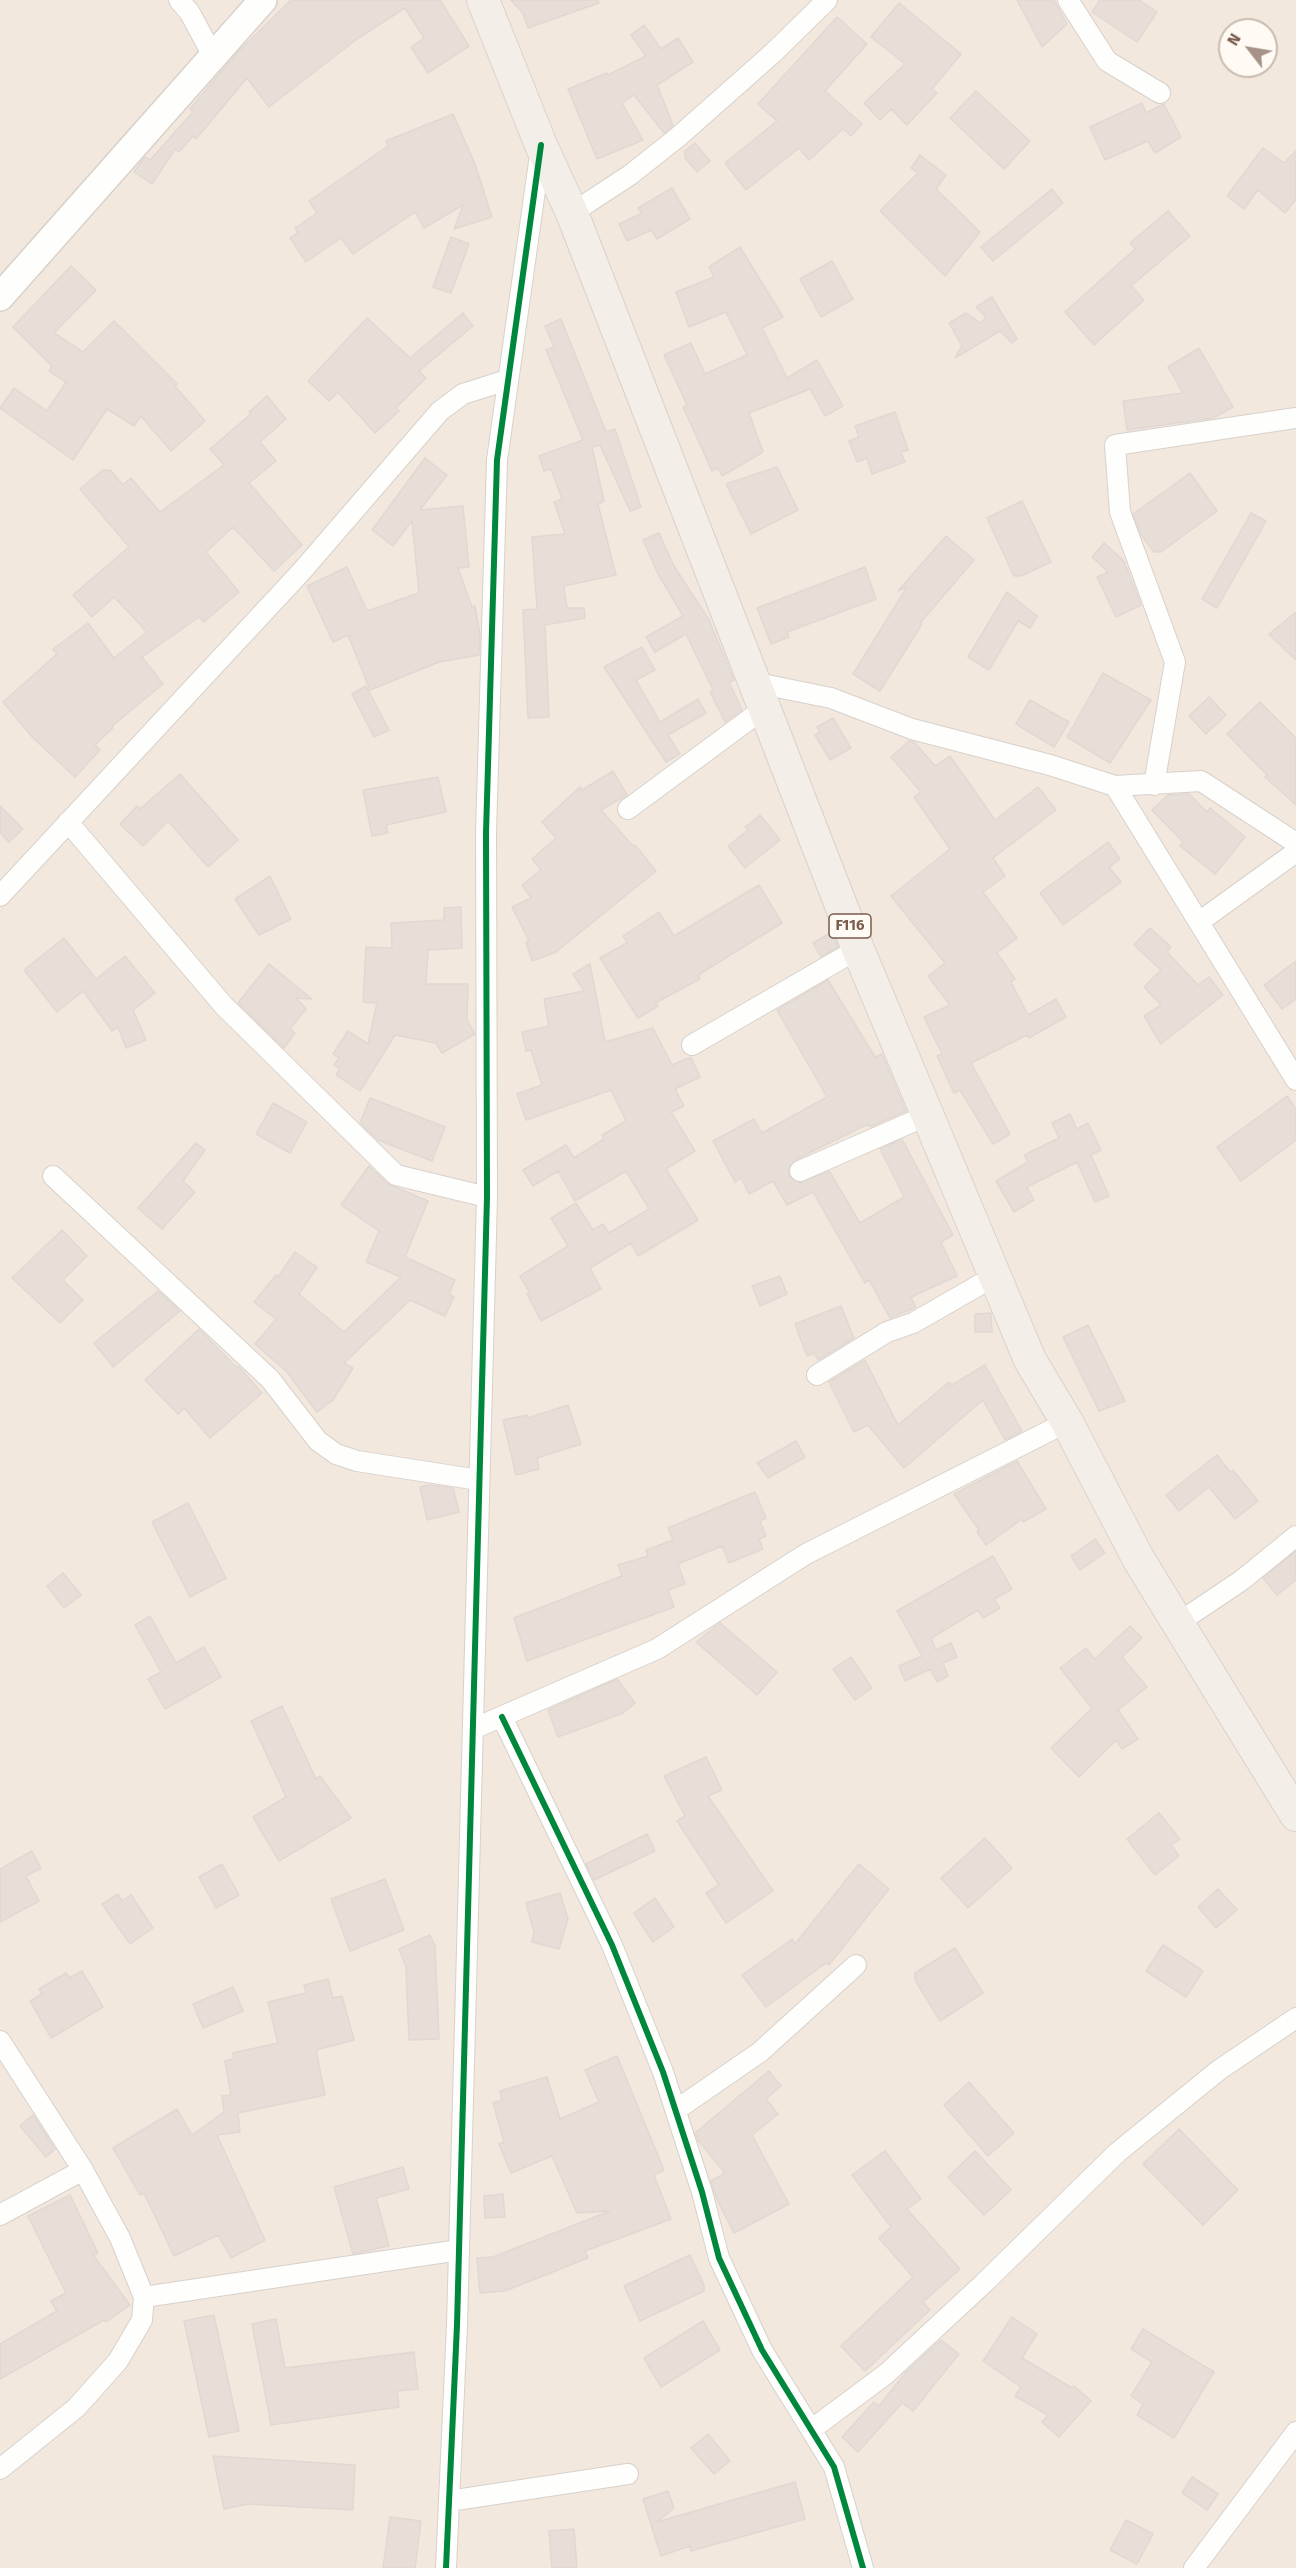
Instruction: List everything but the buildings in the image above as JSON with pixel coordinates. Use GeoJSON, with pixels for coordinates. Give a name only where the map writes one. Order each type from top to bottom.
{"type":"FeatureCollection","features":[{"type":"Feature","properties":{"kind":"main road","name":"F116"},"geometry":{"type":"LineString","coordinates":[[483,0],[541,145],[572,213],[858,949],[1030,1360],[1067,1422],[1139,1560],[1296,1815]]}},
{"type":"Feature","properties":{"kind":"street"},"geometry":{"type":"LineString","coordinates":[[179,0],[190,13],[213,56]]}},
{"type":"Feature","properties":{"kind":"street"},"geometry":{"type":"LineString","coordinates":[[0,297],[263,0]]}},
{"type":"Feature","properties":{"kind":"street"},"geometry":{"type":"LineString","coordinates":[[572,213],[614,186],[678,137],[773,53],[826,0]]}},
{"type":"Feature","properties":{"kind":"street"},"geometry":{"type":"LineString","coordinates":[[1068,0],[1107,61],[1160,93]]}},
{"type":"Feature","properties":{"kind":"street"},"geometry":{"type":"LineString","coordinates":[[446,2568],[459,2250],[487,1197],[486,833],[497,460],[541,145]]}},
{"type":"Feature","properties":{"kind":"street"},"geometry":{"type":"LineString","coordinates":[[0,897],[302,572],[440,411],[463,394],[507,380]]}},
{"type":"Feature","properties":{"kind":"street"},"geometry":{"type":"LineString","coordinates":[[1154,785],[1175,662],[1120,512],[1115,445],[1296,418]]}},
{"type":"Feature","properties":{"kind":"street"},"geometry":{"type":"LineString","coordinates":[[628,809],[761,695],[831,698],[912,729],[1050,765],[1115,786],[1201,781],[1296,843]]}},
{"type":"Feature","properties":{"kind":"street"},"geometry":{"type":"LineString","coordinates":[[1115,786],[1296,1080]]}},
{"type":"Feature","properties":{"kind":"street"},"geometry":{"type":"LineString","coordinates":[[68,822],[224,1006],[396,1175],[487,1197]]}},
{"type":"Feature","properties":{"kind":"street"},"geometry":{"type":"LineString","coordinates":[[1199,922],[1296,852]]}},
{"type":"Feature","properties":{"kind":"street"},"geometry":{"type":"LineString","coordinates":[[692,1044],[858,949]]}},
{"type":"Feature","properties":{"kind":"street"},"geometry":{"type":"LineString","coordinates":[[800,1171],[928,1115]]}},
{"type":"Feature","properties":{"kind":"street"},"geometry":{"type":"LineString","coordinates":[[53,1176],[270,1379],[318,1441],[336,1454],[357,1461],[479,1480]]}},
{"type":"Feature","properties":{"kind":"street"},"geometry":{"type":"LineString","coordinates":[[817,1375],[887,1332],[912,1323],[995,1276]]}},
{"type":"Feature","properties":{"kind":"street"},"geometry":{"type":"LineString","coordinates":[[473,1729],[657,1649],[806,1554],[1067,1422]]}},
{"type":"Feature","properties":{"kind":"street"},"geometry":{"type":"LineString","coordinates":[[1178,1623],[1242,1580],[1296,1536]]}},
{"type":"Feature","properties":{"kind":"street"},"geometry":{"type":"LineString","coordinates":[[502,1717],[612,1945],[663,2072],[702,2192],[719,2258],[762,2350],[834,2467],[863,2568]]}},
{"type":"Feature","properties":{"kind":"street"},"geometry":{"type":"LineString","coordinates":[[676,2110],[760,2052],[856,1965]]}},
{"type":"Feature","properties":{"kind":"street"},"geometry":{"type":"LineString","coordinates":[[812,2429],[886,2374],[984,2283],[1118,2152],[1219,2070],[1296,2018]]}},
{"type":"Feature","properties":{"kind":"street"},"geometry":{"type":"LineString","coordinates":[[0,2041],[83,2170],[120,2238],[144,2297],[142,2320],[118,2361],[76,2408],[0,2469]]}},
{"type":"Feature","properties":{"kind":"street"},"geometry":{"type":"LineString","coordinates":[[0,2216],[83,2170]]}},
{"type":"Feature","properties":{"kind":"street"},"geometry":{"type":"LineString","coordinates":[[144,2297],[459,2250]]}},
{"type":"Feature","properties":{"kind":"street"},"geometry":{"type":"LineString","coordinates":[[1194,2568],[1296,2432]]}},
{"type":"Feature","properties":{"kind":"street"},"geometry":{"type":"LineString","coordinates":[[449,2501],[628,2474]]}},
{"type":"Feature","properties":{"kind":"shaded area"},"geometry":{"type":"Polygon","coordinates":[[[0,0],[1296,0],[1296,2568],[0,2568],[0,0]]]}},
{"type":"Feature","properties":{"kind":"cycle path"},"geometry":{"type":"LineString","coordinates":[[446,2568],[457,2325],[487,1197],[486,833],[497,460],[541,145]]}},
{"type":"Feature","properties":{"kind":"cycle path"},"geometry":{"type":"LineString","coordinates":[[502,1717],[612,1945],[663,2072],[702,2192],[719,2258],[762,2350],[834,2467],[863,2568]]}}]}
